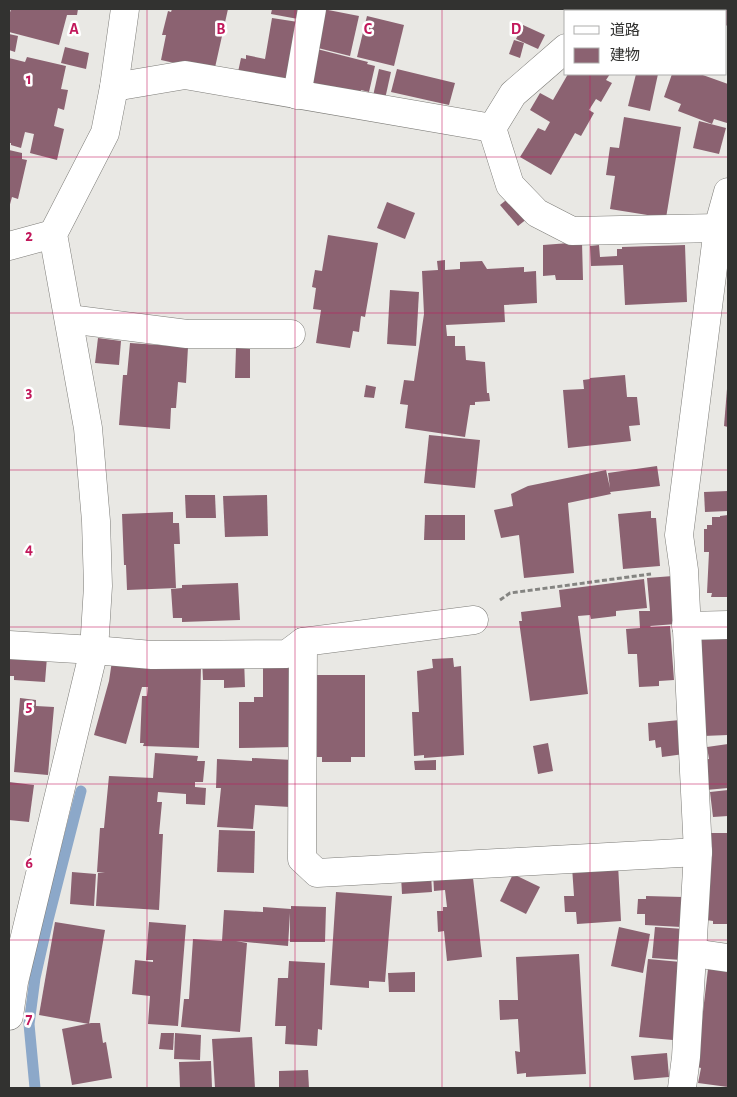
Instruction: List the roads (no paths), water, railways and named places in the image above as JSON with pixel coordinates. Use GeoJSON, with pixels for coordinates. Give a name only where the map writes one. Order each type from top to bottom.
{"type":"FeatureCollection","features":[{"type":"Feature","properties":{"kind":"street"},"geometry":{"type":"LineString","coordinates":[[9,1016],[11,981],[94,650],[98,586],[96,521],[88,428],[53,234],[105,133],[114,87],[125,9]]}},
{"type":"Feature","properties":{"kind":"street"},"geometry":{"type":"LineString","coordinates":[[297,95],[312,9]]}},
{"type":"Feature","properties":{"kind":"street"},"geometry":{"type":"LineString","coordinates":[[564,50],[513,94],[492,128],[510,184],[537,213],[572,231],[718,228]]}},
{"type":"Feature","properties":{"kind":"street"},"geometry":{"type":"LineString","coordinates":[[114,87],[185,75],[492,128]]}},
{"type":"Feature","properties":{"kind":"street"},"geometry":{"type":"LineString","coordinates":[[682,1088],[686,1057],[698,852],[684,570],[679,535],[718,228],[728,192]]}},
{"type":"Feature","properties":{"kind":"street"},"geometry":{"type":"LineString","coordinates":[[9,246],[53,234]]}},
{"type":"Feature","properties":{"kind":"street"},"geometry":{"type":"LineString","coordinates":[[69,318],[186,334],[291,334]]}},
{"type":"Feature","properties":{"kind":"street"},"geometry":{"type":"LineString","coordinates":[[9,645],[152,655],[287,654],[303,642],[474,620]]}},
{"type":"Feature","properties":{"kind":"street"},"geometry":{"type":"LineString","coordinates":[[686,626],[728,625]]}},
{"type":"Feature","properties":{"kind":"street"},"geometry":{"type":"LineString","coordinates":[[303,642],[302,859],[317,874],[698,852]]}},
{"type":"Feature","properties":{"kind":"street"},"geometry":{"type":"LineString","coordinates":[[693,953],[728,958]]}},
{"type":"Feature","properties":{"kind":"waterway"},"geometry":{"type":"LineString","coordinates":[[35,1088],[29,1024],[35,978],[81,791]]}}]}
